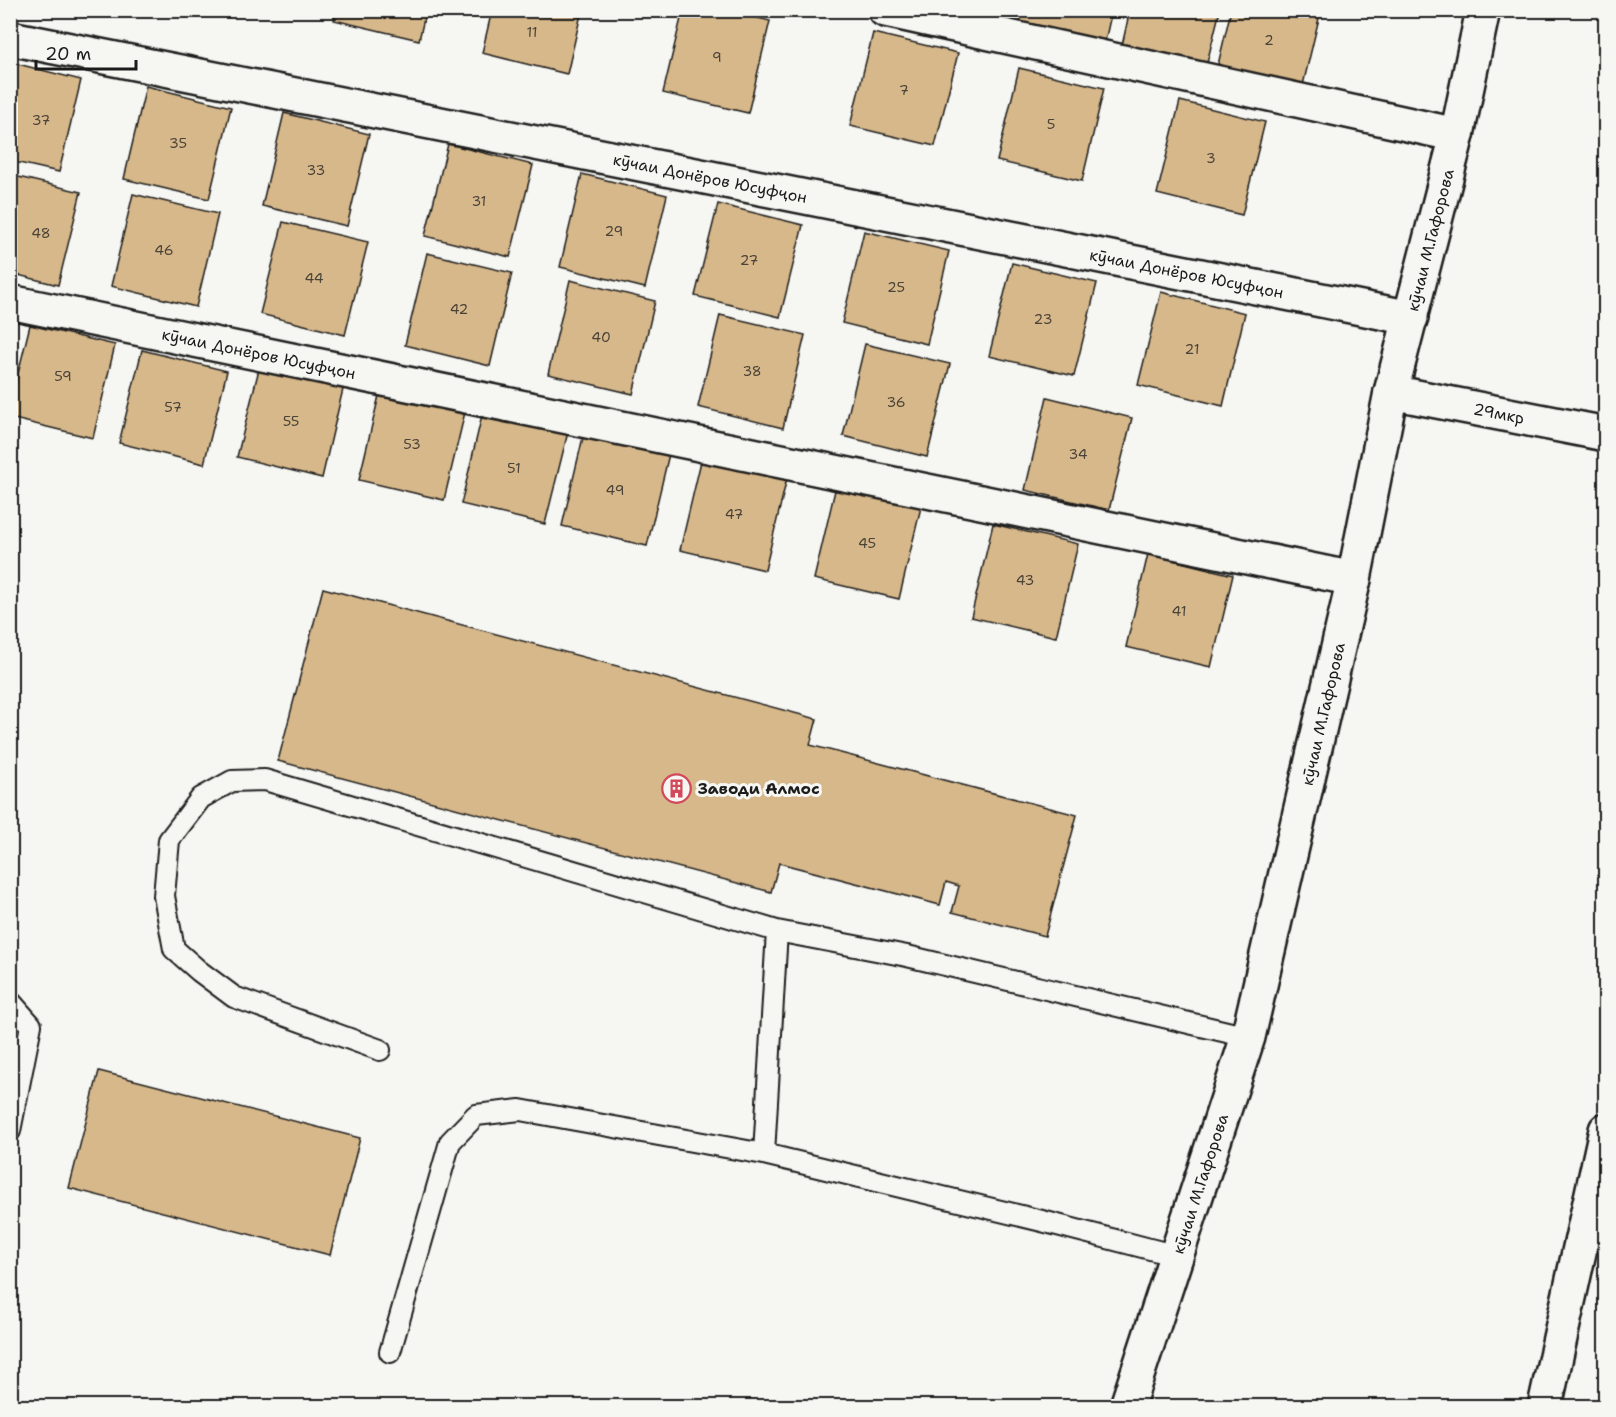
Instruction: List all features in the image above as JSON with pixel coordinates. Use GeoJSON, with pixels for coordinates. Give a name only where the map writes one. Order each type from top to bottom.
{"type":"FeatureCollection","features":[{"type":"Feature","properties":{"kind":"street"},"geometry":{"type":"LineString","coordinates":[[885,10],[1457,135]]}},
{"type":"Feature","properties":{"kind":"street","name":"кӯчаи М.Гафорова"},"geometry":{"type":"LineString","coordinates":[[1127,1407],[1248,1037],[1354,579],[1391,392],[1457,135],[1483,10]]}},
{"type":"Feature","properties":{"kind":"street","name":"кӯчаи Донёров Юсуфҷон"},"geometry":{"type":"LineString","coordinates":[[10,38],[1411,318]]}},
{"type":"Feature","properties":{"kind":"street","name":"кӯчаи Донёров Юсуфҷон"},"geometry":{"type":"LineString","coordinates":[[10,303],[1354,579]]}},
{"type":"Feature","properties":{"kind":"street","name":"29мкр"},"geometry":{"type":"LineString","coordinates":[[1391,392],[1605,434]]}},
{"type":"Feature","properties":{"kind":"street"},"geometry":{"type":"LineString","coordinates":[[1545,1407],[1605,1130]]}},
{"type":"Feature","properties":{"kind":"lane"},"geometry":{"type":"LineString","coordinates":[[380,1050],[234,997],[174,949],[164,896],[169,840],[201,798],[232,781],[265,780],[777,931],[907,956],[1248,1037]]}},
{"type":"Feature","properties":{"kind":"lane"},"geometry":{"type":"LineString","coordinates":[[764,1154],[777,931]]}},
{"type":"Feature","properties":{"kind":"lane"},"geometry":{"type":"LineString","coordinates":[[10,1001],[31,1025],[10,1131]]}},
{"type":"Feature","properties":{"kind":"lane"},"geometry":{"type":"LineString","coordinates":[[390,1352],[450,1142],[477,1115],[520,1110],[764,1154],[1177,1256]]}},
{"type":"Feature","properties":{"kind":"building"},"geometry":{"type":"Polygon","coordinates":[[[336,10],[426,10],[419,40],[334,20],[336,10]]]}},
{"type":"Feature","properties":{"kind":"building"},"geometry":{"type":"Polygon","coordinates":[[[492,10],[582,10],[567,74],[482,53],[492,10]]]}},
{"type":"Feature","properties":{"kind":"building"},"geometry":{"type":"Polygon","coordinates":[[[683,10],[727,10],[770,21],[748,113],[663,93],[683,10]]]}},
{"type":"Feature","properties":{"kind":"building"},"geometry":{"type":"Polygon","coordinates":[[[943,10],[1003,10],[1000,24],[943,10]]]}},
{"type":"Feature","properties":{"kind":"building"},"geometry":{"type":"Polygon","coordinates":[[[1023,10],[1112,10],[1104,46],[1019,25],[1023,10]]]}},
{"type":"Feature","properties":{"kind":"building"},"geometry":{"type":"Polygon","coordinates":[[[1130,10],[1220,10],[1205,71],[1121,50],[1130,10]]]}},
{"type":"Feature","properties":{"kind":"building"},"geometry":{"type":"Polygon","coordinates":[[[1231,10],[1321,10],[1302,89],[1217,69],[1231,10]]]}},
{"type":"Feature","properties":{"kind":"building"},"geometry":{"type":"Polygon","coordinates":[[[873,33],[958,53],[935,146],[850,126],[873,33]]]}},
{"type":"Feature","properties":{"kind":"building"},"geometry":{"type":"Polygon","coordinates":[[[10,62],[81,80],[59,172],[10,161],[10,62]]]}},
{"type":"Feature","properties":{"kind":"building"},"geometry":{"type":"Polygon","coordinates":[[[1019,68],[1104,88],[1082,181],[997,161],[1019,68]]]}},
{"type":"Feature","properties":{"kind":"building"},"geometry":{"type":"Polygon","coordinates":[[[146,86],[231,107],[209,199],[124,179],[146,86]]]}},
{"type":"Feature","properties":{"kind":"building"},"geometry":{"type":"Polygon","coordinates":[[[1180,101],[1265,122],[1242,215],[1157,194],[1180,101]]]}},
{"type":"Feature","properties":{"kind":"building"},"geometry":{"type":"Polygon","coordinates":[[[284,113],[369,134],[347,226],[262,206],[284,113]]]}},
{"type":"Feature","properties":{"kind":"building"},"geometry":{"type":"Polygon","coordinates":[[[448,144],[533,165],[510,257],[425,236],[448,144]]]}},
{"type":"Feature","properties":{"kind":"building"},"geometry":{"type":"Polygon","coordinates":[[[582,174],[667,195],[645,288],[560,267],[582,174]]]}},
{"type":"Feature","properties":{"kind":"building"},"geometry":{"type":"Polygon","coordinates":[[[10,175],[81,192],[58,285],[10,273],[10,175]]]}},
{"type":"Feature","properties":{"kind":"building"},"geometry":{"type":"Polygon","coordinates":[[[133,194],[218,214],[196,307],[111,286],[133,194]]]}},
{"type":"Feature","properties":{"kind":"building"},"geometry":{"type":"Polygon","coordinates":[[[718,204],[803,225],[780,317],[695,296],[718,204]]]}},
{"type":"Feature","properties":{"kind":"building"},"geometry":{"type":"Polygon","coordinates":[[[283,222],[368,242],[345,335],[260,314],[283,222]]]}},
{"type":"Feature","properties":{"kind":"building"},"geometry":{"type":"Polygon","coordinates":[[[864,231],[949,251],[927,344],[842,323],[864,231]]]}},
{"type":"Feature","properties":{"kind":"building"},"geometry":{"type":"Polygon","coordinates":[[[427,253],[512,273],[490,366],[405,345],[427,253]]]}},
{"type":"Feature","properties":{"kind":"building"},"geometry":{"type":"Polygon","coordinates":[[[1012,263],[1097,283],[1074,376],[989,356],[1012,263]]]}},
{"type":"Feature","properties":{"kind":"building"},"geometry":{"type":"Polygon","coordinates":[[[570,280],[655,301],[633,394],[548,374],[570,280]]]}},
{"type":"Feature","properties":{"kind":"building"},"geometry":{"type":"Polygon","coordinates":[[[1161,292],[1245,313],[1223,406],[1138,385],[1161,292]]]}},
{"type":"Feature","properties":{"kind":"building"},"geometry":{"type":"Polygon","coordinates":[[[720,315],[805,335],[783,428],[698,407],[720,315]]]}},
{"type":"Feature","properties":{"kind":"building"},"geometry":{"type":"Polygon","coordinates":[[[30,325],[115,345],[93,438],[10,418],[10,406],[30,325]]]}},
{"type":"Feature","properties":{"kind":"building"},"geometry":{"type":"Polygon","coordinates":[[[865,344],[950,364],[927,457],[843,436],[865,344]]]}},
{"type":"Feature","properties":{"kind":"building"},"geometry":{"type":"Polygon","coordinates":[[[142,350],[227,371],[204,464],[119,443],[142,350]]]}},
{"type":"Feature","properties":{"kind":"building"},"geometry":{"type":"Polygon","coordinates":[[[260,365],[344,385],[322,478],[237,457],[260,365]]]}},
{"type":"Feature","properties":{"kind":"building"},"geometry":{"type":"Polygon","coordinates":[[[381,387],[466,408],[444,500],[359,480],[381,387]]]}},
{"type":"Feature","properties":{"kind":"building"},"geometry":{"type":"Polygon","coordinates":[[[1047,397],[1132,418],[1109,510],[1025,490],[1047,397]]]}},
{"type":"Feature","properties":{"kind":"building"},"geometry":{"type":"Polygon","coordinates":[[[483,411],[568,432],[545,524],[461,504],[483,411]]]}},
{"type":"Feature","properties":{"kind":"building"},"geometry":{"type":"Polygon","coordinates":[[[584,433],[669,454],[647,546],[562,526],[584,433]]]}},
{"type":"Feature","properties":{"kind":"building"},"geometry":{"type":"Polygon","coordinates":[[[702,457],[787,478],[765,570],[680,550],[702,457]]]}},
{"type":"Feature","properties":{"kind":"building"},"geometry":{"type":"Polygon","coordinates":[[[836,486],[921,507],[899,599],[814,579],[836,486]]]}},
{"type":"Feature","properties":{"kind":"building"},"geometry":{"type":"Polygon","coordinates":[[[993,524],[1078,544],[1056,637],[971,617],[993,524]]]}},
{"type":"Feature","properties":{"kind":"building"},"geometry":{"type":"Polygon","coordinates":[[[1148,554],[1233,575],[1211,667],[1126,647],[1148,554]]]}},
{"type":"Feature","properties":{"kind":"building","name":"Заводи Алмос"},"geometry":{"type":"Polygon","coordinates":[[[323,588],[817,719],[810,745],[1077,815],[1045,936],[952,912],[959,886],[946,882],[940,905],[779,863],[771,892],[278,761],[323,588]]]}},
{"type":"Feature","properties":{"kind":"building"},"geometry":{"type":"Polygon","coordinates":[[[99,1071],[360,1138],[330,1255],[69,1188],[99,1071]]]}},
{"type":"Feature","properties":{"kind":"place","name":"Заводи Алмос"},"geometry":{"type":"Point","coordinates":[677,788]}}]}
